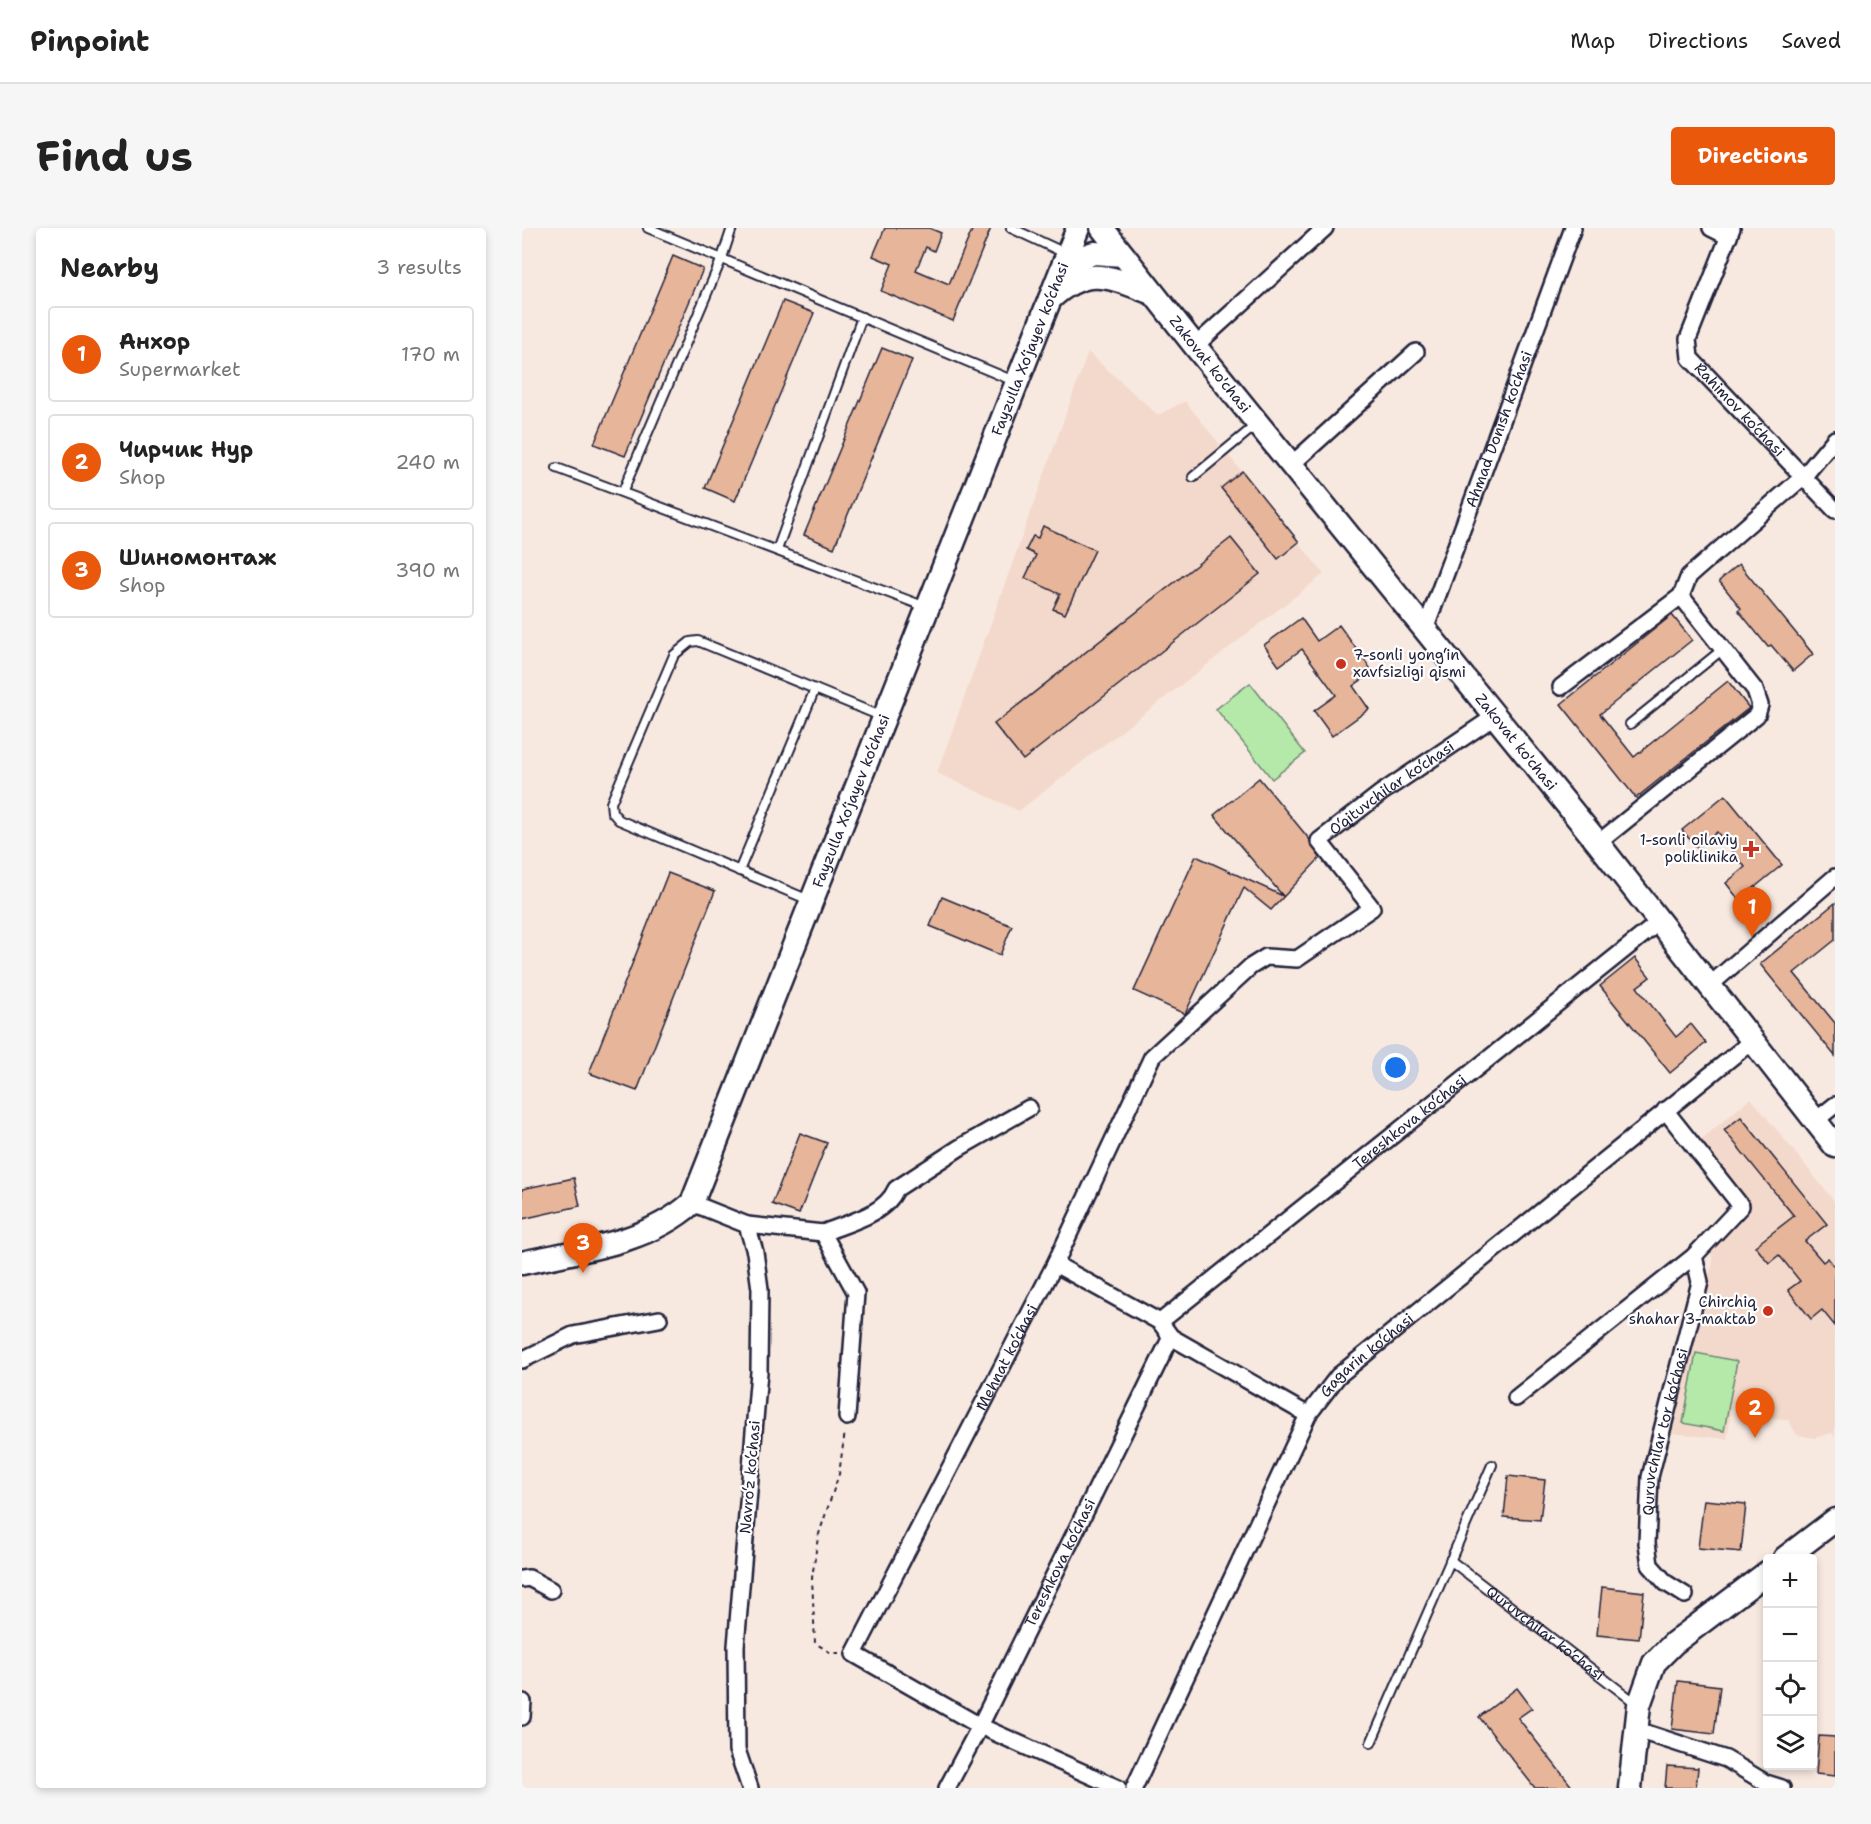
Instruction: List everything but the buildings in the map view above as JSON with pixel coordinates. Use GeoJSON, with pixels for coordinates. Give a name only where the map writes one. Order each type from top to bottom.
{"type":"FeatureCollection","features":[{"type":"Feature","properties":{"kind":"main road","name":"Fayzulla Xo‘jayev ko‘chasi"},"geometry":{"type":"LineString","coordinates":[[692,1203],[1077,228]]}},
{"type":"Feature","properties":{"kind":"main road","name":"Zakovat ko'chasi"},"geometry":{"type":"LineString","coordinates":[[1102,228],[1257,424],[1598,843],[1835,1146]]}},
{"type":"Feature","properties":{"kind":"main road"},"geometry":{"type":"LineString","coordinates":[[1066,259],[1094,253],[1123,255]]}},
{"type":"Feature","properties":{"kind":"main road"},"geometry":{"type":"LineString","coordinates":[[1049,300],[1076,280],[1096,275],[1113,278],[1154,293]]}},
{"type":"Feature","properties":{"kind":"main road"},"geometry":{"type":"LineString","coordinates":[[522,1263],[640,1235],[674,1218],[692,1203]]}},
{"type":"Feature","properties":{"kind":"main road"},"geometry":{"type":"LineString","coordinates":[[1790,1554],[1835,1520]]}},
{"type":"Feature","properties":{"kind":"main road"},"geometry":{"type":"LineString","coordinates":[[1630,1788],[1639,1705],[1654,1663],[1674,1643],[1763,1575]]}},
{"type":"Feature","properties":{"kind":"street"},"geometry":{"type":"LineString","coordinates":[[1195,346],[1325,228]]}},
{"type":"Feature","properties":{"kind":"street","name":"Ahmad Donish ko‘chasi"},"geometry":{"type":"LineString","coordinates":[[1425,630],[1574,228]]}},
{"type":"Feature","properties":{"kind":"street"},"geometry":{"type":"LineString","coordinates":[[1711,228],[1731,233]]}},
{"type":"Feature","properties":{"kind":"street","name":"Rahimov ko‘chasi"},"geometry":{"type":"LineString","coordinates":[[1731,233],[1688,339],[1690,358],[1835,510]]}},
{"type":"Feature","properties":{"kind":"street"},"geometry":{"type":"LineString","coordinates":[[1291,465],[1416,352]]}},
{"type":"Feature","properties":{"kind":"street"},"geometry":{"type":"LineString","coordinates":[[1561,687],[1681,596],[1689,576],[1804,476],[1835,439]]}},
{"type":"Feature","properties":{"kind":"street"},"geometry":{"type":"LineString","coordinates":[[1598,843],[1757,715],[1760,705],[1755,690],[1681,596]]}},
{"type":"Feature","properties":{"kind":"street","name":"O‘qituvchilar ko‘chasi"},"geometry":{"type":"LineString","coordinates":[[1152,1058],[1250,967],[1266,957],[1297,959],[1372,908],[1319,841],[1381,794],[1494,717]]}},
{"type":"Feature","properties":{"kind":"street"},"geometry":{"type":"LineString","coordinates":[[1709,986],[1835,877]]}},
{"type":"Feature","properties":{"kind":"street","name":"Tereshkova ko‘chasi"},"geometry":{"type":"LineString","coordinates":[[1160,1322],[1659,922]]}},
{"type":"Feature","properties":{"kind":"street","name":"Gagarin ko‘chasi"},"geometry":{"type":"LineString","coordinates":[[1134,1788],[1308,1415],[1338,1376],[1752,1041]]}},
{"type":"Feature","properties":{"kind":"street","name":"Mehnat ko‘chasi"},"geometry":{"type":"LineString","coordinates":[[854,1654],[1055,1264],[1152,1058]]}},
{"type":"Feature","properties":{"kind":"street"},"geometry":{"type":"LineString","coordinates":[[1815,1121],[1835,1105]]}},
{"type":"Feature","properties":{"kind":"street"},"geometry":{"type":"LineString","coordinates":[[692,1203],[747,1225],[824,1233],[869,1215],[893,1196],[896,1189],[959,1148],[1029,1108]]}},
{"type":"Feature","properties":{"kind":"street"},"geometry":{"type":"LineString","coordinates":[[1516,1398],[1694,1256],[1741,1206],[1665,1110]]}},
{"type":"Feature","properties":{"kind":"street","name":"Navro‘z ko‘chasi"},"geometry":{"type":"LineString","coordinates":[[747,1225],[755,1252],[760,1289],[759,1372],[736,1669],[737,1750],[750,1788]]}},
{"type":"Feature","properties":{"kind":"street"},"geometry":{"type":"LineString","coordinates":[[824,1233],[856,1293],[847,1417]]}},
{"type":"Feature","properties":{"kind":"street","name":"Quruvchilar tor ko‘chasi"},"geometry":{"type":"LineString","coordinates":[[1685,1595],[1666,1583],[1650,1565],[1647,1543],[1650,1478],[1700,1282],[1694,1256]]}},
{"type":"Feature","properties":{"kind":"street"},"geometry":{"type":"LineString","coordinates":[[1055,1264],[1160,1322],[1171,1337],[1308,1415]]}},
{"type":"Feature","properties":{"kind":"street"},"geometry":{"type":"LineString","coordinates":[[522,1360],[573,1335],[659,1319]]}},
{"type":"Feature","properties":{"kind":"street","name":"Tereshkova ko‘chasi"},"geometry":{"type":"LineString","coordinates":[[947,1788],[980,1726],[1171,1337]]}},
{"type":"Feature","properties":{"kind":"street"},"geometry":{"type":"LineString","coordinates":[[522,1579],[529,1578],[551,1590]]}},
{"type":"Feature","properties":{"kind":"street"},"geometry":{"type":"LineString","coordinates":[[854,1654],[980,1726],[1118,1788]]}},
{"type":"Feature","properties":{"kind":"street"},"geometry":{"type":"LineString","coordinates":[[1637,1731],[1726,1759],[1766,1783],[1782,1788]]}},
{"type":"Feature","properties":{"kind":"lane"},"geometry":{"type":"LineString","coordinates":[[648,228],[1017,382]]}},
{"type":"Feature","properties":{"kind":"lane"},"geometry":{"type":"LineString","coordinates":[[623,491],[722,258],[732,228]]}},
{"type":"Feature","properties":{"kind":"lane"},"geometry":{"type":"LineString","coordinates":[[1011,228],[1066,259]]}},
{"type":"Feature","properties":{"kind":"lane"},"geometry":{"type":"LineString","coordinates":[[777,550],[862,317]]}},
{"type":"Feature","properties":{"kind":"lane"},"geometry":{"type":"LineString","coordinates":[[1193,477],[1257,424]]}},
{"type":"Feature","properties":{"kind":"lane"},"geometry":{"type":"LineString","coordinates":[[557,468],[927,607]]}},
{"type":"Feature","properties":{"kind":"lane"},"geometry":{"type":"LineString","coordinates":[[812,901],[619,820],[612,812],[611,803],[674,655],[690,642],[698,641],[884,717]]}},
{"type":"Feature","properties":{"kind":"lane"},"geometry":{"type":"LineString","coordinates":[[1630,724],[1723,649]]}},
{"type":"Feature","properties":{"kind":"lane"},"geometry":{"type":"LineString","coordinates":[[739,870],[815,689]]}},
{"type":"Feature","properties":{"kind":"lane"},"geometry":{"type":"LineString","coordinates":[[1371,1743],[1492,1465]]}},
{"type":"Feature","properties":{"kind":"lane","name":"Quruvchilar ko‘chasi"},"geometry":{"type":"LineString","coordinates":[[1450,1560],[1639,1705]]}},
{"type":"Feature","properties":{"kind":"path"},"geometry":{"type":"LineString","coordinates":[[847,1417],[839,1474],[818,1537],[812,1578],[813,1630],[815,1643],[831,1653],[854,1654]]}},
{"type":"Feature","properties":{"kind":"shaded area"},"geometry":{"type":"Polygon","coordinates":[[[1088,352],[1158,415],[1185,401],[1324,574],[1019,811],[937,773],[1088,352]]]}},
{"type":"Feature","properties":{"kind":"shaded area","name":"Chirchiq shahar 3-maktab"},"geometry":{"type":"Polygon","coordinates":[[[1751,1098],[1835,1202],[1835,1437],[1832,1433],[1814,1438],[1797,1435],[1788,1420],[1761,1416],[1762,1406],[1733,1403],[1727,1439],[1671,1433],[1687,1359],[1713,1262],[1710,1249],[1750,1206],[1698,1142],[1751,1098]]]}},
{"type":"Feature","properties":{"kind":"green space"},"geometry":{"type":"Polygon","coordinates":[[[1250,683],[1305,753],[1272,779],[1216,709],[1250,683]]]}},
{"type":"Feature","properties":{"kind":"green space"},"geometry":{"type":"Polygon","coordinates":[[[1696,1353],[1737,1361],[1724,1431],[1683,1423],[1696,1353]]]}},
{"type":"Feature","properties":{"kind":"place","name":"7-sonli yong‘in xavfsizligi qismi"},"geometry":{"type":"Point","coordinates":[1341,664]}},
{"type":"Feature","properties":{"kind":"place","name":"1-sonli oilaviy poliklinika"},"geometry":{"type":"Point","coordinates":[1751,849]}},
{"type":"Feature","properties":{"kind":"place","name":"Анхор"},"geometry":{"type":"Point","coordinates":[1752,937]}},
{"type":"Feature","properties":{"kind":"place","name":"Шиномонтаж"},"geometry":{"type":"Point","coordinates":[583,1273]}},
{"type":"Feature","properties":{"kind":"place","name":"Chirchiq shahar 3-maktab"},"geometry":{"type":"Point","coordinates":[1768,1311]}},
{"type":"Feature","properties":{"kind":"place","name":"Чирчик Нур"},"geometry":{"type":"Point","coordinates":[1755,1438]}}]}
